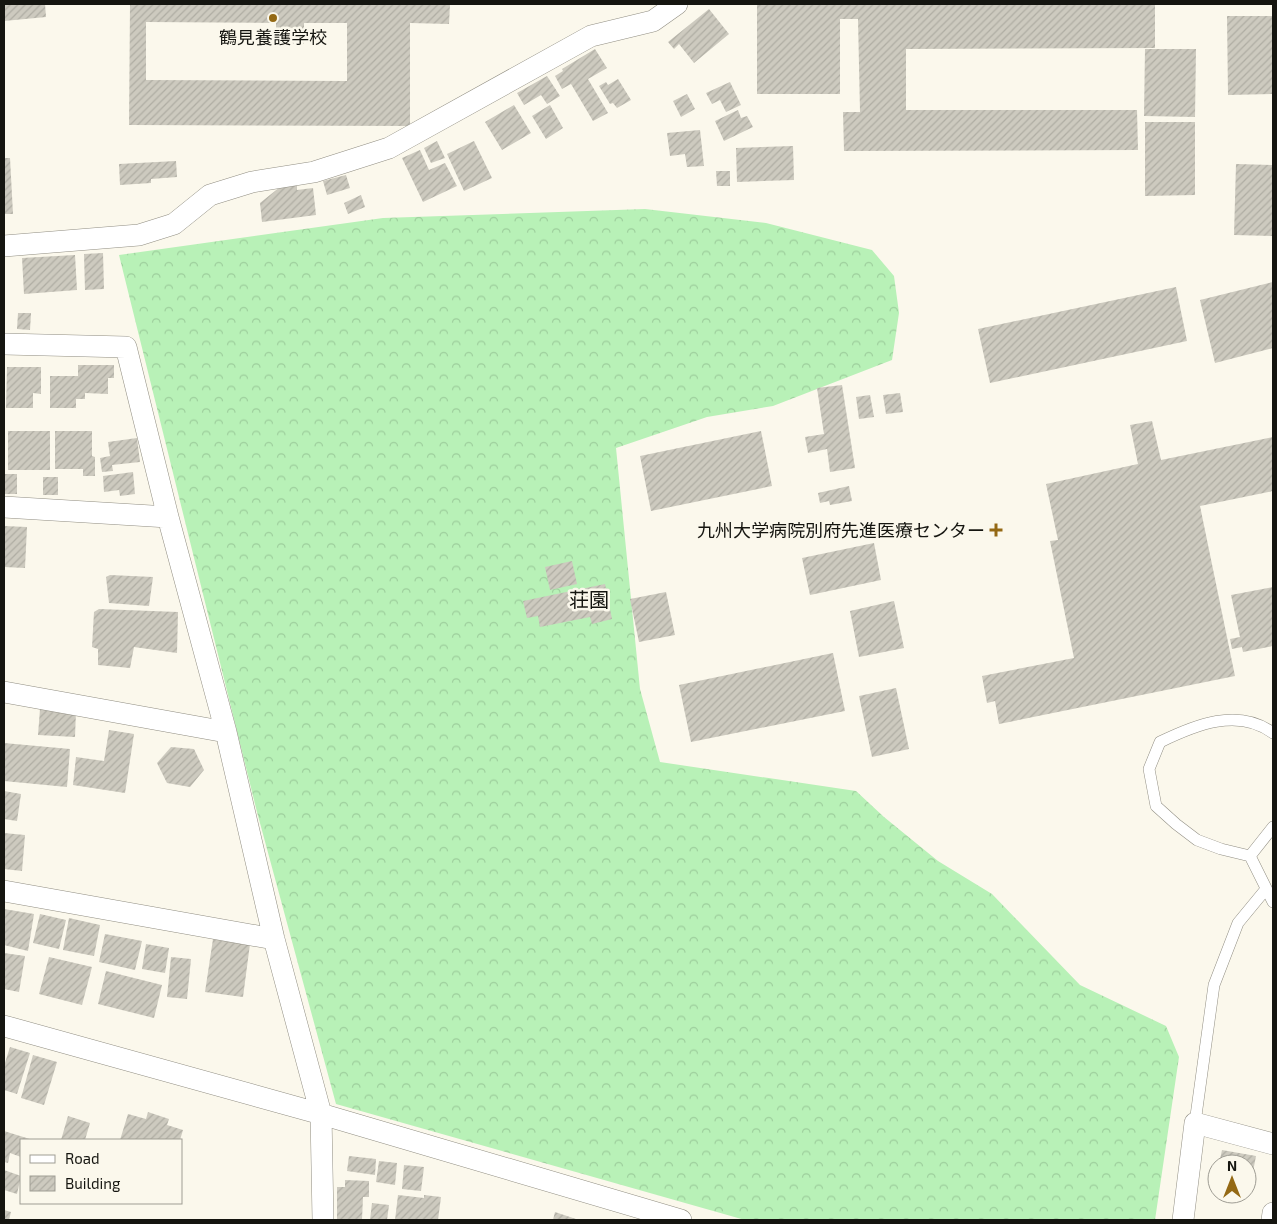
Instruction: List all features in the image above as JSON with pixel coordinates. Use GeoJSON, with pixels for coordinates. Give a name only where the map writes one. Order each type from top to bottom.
{"type":"FeatureCollection","features":[{"type":"Feature","properties":{"kind":"street"},"geometry":{"type":"LineString","coordinates":[[4,246],[139,236],[174,224],[210,195],[252,182],[314,172],[389,148],[591,36],[653,21],[677,4]]}},
{"type":"Feature","properties":{"kind":"street"},"geometry":{"type":"LineString","coordinates":[[4,344],[126,347],[168,516],[226,732],[274,939],[321,1114],[324,1220]]}},
{"type":"Feature","properties":{"kind":"street"},"geometry":{"type":"LineString","coordinates":[[4,507],[168,516]]}},
{"type":"Feature","properties":{"kind":"street"},"geometry":{"type":"LineString","coordinates":[[4,692],[226,732]]}},
{"type":"Feature","properties":{"kind":"street"},"geometry":{"type":"LineString","coordinates":[[4,891],[274,939]]}},
{"type":"Feature","properties":{"kind":"street"},"geometry":{"type":"LineString","coordinates":[[4,1026],[321,1114],[681,1220]]}},
{"type":"Feature","properties":{"kind":"street"},"geometry":{"type":"LineString","coordinates":[[1183,1220],[1195,1123],[1273,1144]]}},
{"type":"Feature","properties":{"kind":"street"},"geometry":{"type":"LineString","coordinates":[[1272,1220],[1273,1213]]}},
{"type":"Feature","properties":{"kind":"lane"},"geometry":{"type":"LineString","coordinates":[[1250,856],[1221,849],[1197,840],[1176,824],[1156,806],[1149,769],[1160,742],[1194,726],[1236,719],[1263,725],[1273,732]]}},
{"type":"Feature","properties":{"kind":"lane"},"geometry":{"type":"LineString","coordinates":[[1250,856],[1273,827]]}},
{"type":"Feature","properties":{"kind":"lane"},"geometry":{"type":"LineString","coordinates":[[1250,856],[1273,902]]}},
{"type":"Feature","properties":{"kind":"lane"},"geometry":{"type":"LineString","coordinates":[[1195,1123],[1214,985],[1238,923],[1266,889]]}},
{"type":"Feature","properties":{"kind":"green space"},"geometry":{"type":"Polygon","coordinates":[[[645,209],[766,223],[872,250],[894,276],[899,313],[892,360],[773,406],[707,417],[616,448],[640,689],[660,762],[856,791],[884,817],[938,861],[992,894],[1080,985],[1166,1026],[1179,1057],[1155,1220],[745,1220],[336,1104],[257,812],[119,255],[383,218],[645,209]]]}},
{"type":"Feature","properties":{"kind":"building"},"geometry":{"type":"Polygon","coordinates":[[[4,4],[45,4],[46,17],[4,21],[4,4]]]}},
{"type":"Feature","properties":{"kind":"building"},"geometry":{"type":"Polygon","coordinates":[[[130,4],[450,4],[449,24],[410,23],[410,126],[129,125],[130,4]],[[146,22],[146,80],[347,81],[347,23],[304,23],[304,44],[276,43],[276,23],[146,22]]]}},
{"type":"Feature","properties":{"kind":"building"},"geometry":{"type":"Polygon","coordinates":[[[757,4],[1155,4],[1155,48],[906,49],[906,110],[1137,110],[1138,150],[844,151],[843,112],[860,112],[858,19],[840,19],[840,94],[757,94],[757,4]]]}},
{"type":"Feature","properties":{"kind":"building"},"geometry":{"type":"Polygon","coordinates":[[[709,9],[729,34],[694,63],[679,44],[674,49],[668,42],[709,9]]]}},
{"type":"Feature","properties":{"kind":"building"},"geometry":{"type":"Polygon","coordinates":[[[1227,16],[1273,16],[1273,94],[1228,95],[1227,16]]]}},
{"type":"Feature","properties":{"kind":"building"},"geometry":{"type":"Polygon","coordinates":[[[595,49],[607,68],[588,79],[608,113],[593,121],[571,84],[562,89],[555,76],[563,71],[562,69],[595,49]]]}},
{"type":"Feature","properties":{"kind":"building"},"geometry":{"type":"Polygon","coordinates":[[[1145,49],[1196,49],[1195,117],[1144,116],[1145,49]]]}},
{"type":"Feature","properties":{"kind":"building"},"geometry":{"type":"Polygon","coordinates":[[[547,76],[560,96],[547,104],[541,95],[524,105],[517,93],[547,76]]]}},
{"type":"Feature","properties":{"kind":"building"},"geometry":{"type":"Polygon","coordinates":[[[618,79],[631,100],[617,108],[613,103],[610,104],[599,86],[606,82],[608,85],[618,79]]]}},
{"type":"Feature","properties":{"kind":"building"},"geometry":{"type":"Polygon","coordinates":[[[730,82],[741,105],[726,112],[720,100],[712,104],[706,93],[730,82]]]}},
{"type":"Feature","properties":{"kind":"building"},"geometry":{"type":"Polygon","coordinates":[[[687,94],[695,109],[681,117],[673,101],[687,94]]]}},
{"type":"Feature","properties":{"kind":"building"},"geometry":{"type":"Polygon","coordinates":[[[514,105],[531,133],[502,150],[485,122],[514,105]]]}},
{"type":"Feature","properties":{"kind":"building"},"geometry":{"type":"Polygon","coordinates":[[[550,105],[563,128],[546,139],[532,116],[550,105]]]}},
{"type":"Feature","properties":{"kind":"building"},"geometry":{"type":"Polygon","coordinates":[[[738,110],[741,118],[747,116],[753,127],[724,141],[715,121],[738,110]]]}},
{"type":"Feature","properties":{"kind":"building"},"geometry":{"type":"Polygon","coordinates":[[[1145,122],[1195,122],[1195,195],[1145,196],[1145,122]]]}},
{"type":"Feature","properties":{"kind":"building"},"geometry":{"type":"Polygon","coordinates":[[[700,130],[704,166],[687,167],[685,154],[670,156],[667,133],[700,130]]]}},
{"type":"Feature","properties":{"kind":"building"},"geometry":{"type":"Polygon","coordinates":[[[437,141],[445,158],[431,163],[424,148],[437,141]]]}},
{"type":"Feature","properties":{"kind":"building"},"geometry":{"type":"Polygon","coordinates":[[[474,141],[492,178],[464,191],[447,154],[474,141]]]}},
{"type":"Feature","properties":{"kind":"building"},"geometry":{"type":"Polygon","coordinates":[[[793,146],[794,180],[737,182],[736,148],[793,146]]]}},
{"type":"Feature","properties":{"kind":"building"},"geometry":{"type":"Polygon","coordinates":[[[420,150],[429,170],[445,163],[457,186],[423,202],[402,158],[420,150]]]}},
{"type":"Feature","properties":{"kind":"building"},"geometry":{"type":"Polygon","coordinates":[[[4,158],[10,158],[13,214],[4,214],[4,158]]]}},
{"type":"Feature","properties":{"kind":"building"},"geometry":{"type":"Polygon","coordinates":[[[176,161],[177,177],[151,179],[151,183],[120,185],[119,164],[176,161]]]}},
{"type":"Feature","properties":{"kind":"building"},"geometry":{"type":"Polygon","coordinates":[[[1236,164],[1273,165],[1273,236],[1234,235],[1236,164]]]}},
{"type":"Feature","properties":{"kind":"building"},"geometry":{"type":"Polygon","coordinates":[[[716,171],[730,171],[730,186],[717,186],[716,171]]]}},
{"type":"Feature","properties":{"kind":"building"},"geometry":{"type":"Polygon","coordinates":[[[346,175],[350,188],[327,195],[323,181],[346,175]]]}},
{"type":"Feature","properties":{"kind":"building"},"geometry":{"type":"Polygon","coordinates":[[[297,185],[297,190],[313,188],[316,215],[262,222],[260,203],[280,187],[297,185]]]}},
{"type":"Feature","properties":{"kind":"building"},"geometry":{"type":"Polygon","coordinates":[[[361,195],[365,207],[348,214],[344,203],[361,195]]]}},
{"type":"Feature","properties":{"kind":"building"},"geometry":{"type":"Polygon","coordinates":[[[103,253],[104,289],[85,290],[84,254],[103,253]]]}},
{"type":"Feature","properties":{"kind":"building"},"geometry":{"type":"Polygon","coordinates":[[[75,255],[77,290],[24,294],[22,258],[75,255]]]}},
{"type":"Feature","properties":{"kind":"building"},"geometry":{"type":"Polygon","coordinates":[[[1273,282],[1273,348],[1215,363],[1200,300],[1273,282]]]}},
{"type":"Feature","properties":{"kind":"building"},"geometry":{"type":"Polygon","coordinates":[[[1176,287],[1187,341],[990,383],[978,329],[1176,287]]]}},
{"type":"Feature","properties":{"kind":"building"},"geometry":{"type":"Polygon","coordinates":[[[18,313],[31,313],[30,330],[17,329],[18,313]]]}},
{"type":"Feature","properties":{"kind":"building"},"geometry":{"type":"Polygon","coordinates":[[[78,365],[114,365],[114,378],[108,378],[108,394],[85,393],[85,399],[76,399],[76,408],[50,408],[50,376],[78,376],[78,365]]]}},
{"type":"Feature","properties":{"kind":"building"},"geometry":{"type":"Polygon","coordinates":[[[7,367],[41,367],[41,394],[33,393],[33,408],[6,408],[7,367]]]}},
{"type":"Feature","properties":{"kind":"building"},"geometry":{"type":"Polygon","coordinates":[[[842,385],[855,468],[830,472],[827,449],[808,453],[805,437],[824,434],[817,388],[842,385]]]}},
{"type":"Feature","properties":{"kind":"building"},"geometry":{"type":"Polygon","coordinates":[[[900,393],[903,412],[886,414],[883,395],[900,393]]]}},
{"type":"Feature","properties":{"kind":"building"},"geometry":{"type":"Polygon","coordinates":[[[870,395],[874,417],[859,419],[856,397],[870,395]]]}},
{"type":"Feature","properties":{"kind":"building"},"geometry":{"type":"Polygon","coordinates":[[[1152,421],[1161,460],[1273,437],[1273,491],[1200,506],[1235,676],[999,724],[995,701],[987,703],[982,676],[1074,658],[1050,541],[1058,540],[1046,484],[1138,464],[1130,425],[1152,421]]]}},
{"type":"Feature","properties":{"kind":"building"},"geometry":{"type":"Polygon","coordinates":[[[8,431],[50,431],[50,470],[8,470],[8,431]]]}},
{"type":"Feature","properties":{"kind":"building"},"geometry":{"type":"Polygon","coordinates":[[[55,431],[92,431],[92,456],[95,457],[95,476],[83,476],[83,469],[55,469],[55,431]]]}},
{"type":"Feature","properties":{"kind":"building"},"geometry":{"type":"Polygon","coordinates":[[[761,431],[772,486],[651,511],[640,456],[761,431]]]}},
{"type":"Feature","properties":{"kind":"building"},"geometry":{"type":"Polygon","coordinates":[[[137,438],[140,462],[112,465],[113,471],[102,472],[100,458],[110,456],[108,442],[137,438]]]}},
{"type":"Feature","properties":{"kind":"building"},"geometry":{"type":"Polygon","coordinates":[[[133,472],[135,494],[120,496],[119,490],[104,492],[103,476],[133,472]]]}},
{"type":"Feature","properties":{"kind":"building"},"geometry":{"type":"Polygon","coordinates":[[[4,474],[17,474],[17,494],[4,494],[4,474]]]}},
{"type":"Feature","properties":{"kind":"building"},"geometry":{"type":"Polygon","coordinates":[[[43,477],[58,477],[58,495],[43,495],[43,477]]]}},
{"type":"Feature","properties":{"kind":"building"},"geometry":{"type":"Polygon","coordinates":[[[849,486],[852,501],[830,505],[829,501],[820,503],[818,493],[849,486]]]}},
{"type":"Feature","properties":{"kind":"building"},"geometry":{"type":"Polygon","coordinates":[[[4,526],[27,527],[25,568],[4,567],[4,526]]]}},
{"type":"Feature","properties":{"kind":"building"},"geometry":{"type":"Polygon","coordinates":[[[874,543],[881,580],[810,595],[802,558],[874,543]]]}},
{"type":"Feature","properties":{"kind":"building"},"geometry":{"type":"Polygon","coordinates":[[[572,561],[577,584],[550,590],[545,567],[572,561]]]}},
{"type":"Feature","properties":{"kind":"building"},"geometry":{"type":"Polygon","coordinates":[[[110,575],[153,577],[149,606],[109,603],[106,577],[110,575]]]}},
{"type":"Feature","properties":{"kind":"building"},"geometry":{"type":"Polygon","coordinates":[[[605,584],[612,619],[592,624],[590,617],[540,627],[538,616],[527,618],[523,601],[605,584]]]}},
{"type":"Feature","properties":{"kind":"building"},"geometry":{"type":"Polygon","coordinates":[[[1273,587],[1273,646],[1243,652],[1242,647],[1232,649],[1230,639],[1240,637],[1231,595],[1273,587]]]}},
{"type":"Feature","properties":{"kind":"building"},"geometry":{"type":"Polygon","coordinates":[[[666,592],[675,635],[639,642],[630,599],[666,592]]]}},
{"type":"Feature","properties":{"kind":"building"},"geometry":{"type":"Polygon","coordinates":[[[894,601],[904,648],[859,657],[850,611],[894,601]]]}},
{"type":"Feature","properties":{"kind":"building"},"geometry":{"type":"Polygon","coordinates":[[[99,609],[178,612],[177,653],[134,647],[130,668],[98,665],[98,649],[92,647],[94,612],[99,609]]]}},
{"type":"Feature","properties":{"kind":"building"},"geometry":{"type":"Polygon","coordinates":[[[833,653],[845,711],[691,742],[679,685],[833,653]]]}},
{"type":"Feature","properties":{"kind":"building"},"geometry":{"type":"Polygon","coordinates":[[[896,688],[909,749],[872,757],[859,696],[896,688]]]}},
{"type":"Feature","properties":{"kind":"building"},"geometry":{"type":"Polygon","coordinates":[[[40,709],[76,711],[75,737],[38,735],[40,709]]]}},
{"type":"Feature","properties":{"kind":"building"},"geometry":{"type":"Polygon","coordinates":[[[109,730],[134,734],[125,793],[73,785],[76,757],[104,761],[109,730]]]}},
{"type":"Feature","properties":{"kind":"building"},"geometry":{"type":"Polygon","coordinates":[[[4,743],[70,749],[67,787],[4,781],[4,743]]]}},
{"type":"Feature","properties":{"kind":"building"},"geometry":{"type":"Polygon","coordinates":[[[171,747],[194,749],[204,770],[190,787],[167,783],[157,763],[171,747]]]}},
{"type":"Feature","properties":{"kind":"building"},"geometry":{"type":"Polygon","coordinates":[[[4,791],[21,794],[17,821],[4,819],[4,791]]]}},
{"type":"Feature","properties":{"kind":"building"},"geometry":{"type":"Polygon","coordinates":[[[4,833],[25,835],[22,871],[4,869],[4,833]]]}},
{"type":"Feature","properties":{"kind":"building"},"geometry":{"type":"Polygon","coordinates":[[[4,909],[34,914],[28,951],[4,945],[4,909]]]}},
{"type":"Feature","properties":{"kind":"building"},"geometry":{"type":"Polygon","coordinates":[[[40,914],[66,920],[59,949],[33,943],[40,914]]]}},
{"type":"Feature","properties":{"kind":"building"},"geometry":{"type":"Polygon","coordinates":[[[69,918],[100,925],[94,956],[63,950],[69,918]]]}},
{"type":"Feature","properties":{"kind":"building"},"geometry":{"type":"Polygon","coordinates":[[[105,934],[142,941],[135,970],[99,962],[105,934]]]}},
{"type":"Feature","properties":{"kind":"building"},"geometry":{"type":"Polygon","coordinates":[[[213,939],[250,944],[243,997],[205,992],[213,939]]]}},
{"type":"Feature","properties":{"kind":"building"},"geometry":{"type":"Polygon","coordinates":[[[146,944],[169,948],[165,973],[142,969],[146,944]]]}},
{"type":"Feature","properties":{"kind":"building"},"geometry":{"type":"Polygon","coordinates":[[[4,953],[25,956],[19,992],[4,989],[4,953]]]}},
{"type":"Feature","properties":{"kind":"building"},"geometry":{"type":"Polygon","coordinates":[[[49,957],[92,967],[82,1005],[39,994],[49,957]]]}},
{"type":"Feature","properties":{"kind":"building"},"geometry":{"type":"Polygon","coordinates":[[[171,957],[191,959],[187,999],[167,997],[171,957]]]}},
{"type":"Feature","properties":{"kind":"building"},"geometry":{"type":"Polygon","coordinates":[[[106,971],[162,985],[154,1018],[98,1004],[106,971]]]}},
{"type":"Feature","properties":{"kind":"building"},"geometry":{"type":"Polygon","coordinates":[[[10,1047],[30,1053],[17,1094],[4,1090],[4,1066],[10,1047]]]}},
{"type":"Feature","properties":{"kind":"building"},"geometry":{"type":"Polygon","coordinates":[[[33,1055],[57,1062],[44,1105],[21,1098],[33,1055]]]}},
{"type":"Feature","properties":{"kind":"building"},"geometry":{"type":"Polygon","coordinates":[[[148,1112],[169,1119],[167,1125],[183,1130],[180,1139],[120,1139],[128,1114],[146,1119],[148,1112]]]}},
{"type":"Feature","properties":{"kind":"building"},"geometry":{"type":"Polygon","coordinates":[[[68,1116],[90,1123],[85,1139],[61,1139],[68,1116]]]}},
{"type":"Feature","properties":{"kind":"building"},"geometry":{"type":"Polygon","coordinates":[[[4,1131],[30,1139],[20,1139],[20,1157],[10,1153],[8,1163],[4,1162],[4,1131]]]}},
{"type":"Feature","properties":{"kind":"building"},"geometry":{"type":"Polygon","coordinates":[[[1222,1150],[1245,1154],[1221,1154],[1222,1150]]]}},
{"type":"Feature","properties":{"kind":"building"},"geometry":{"type":"Polygon","coordinates":[[[349,1156],[376,1159],[375,1175],[347,1171],[349,1156]]]}},
{"type":"Feature","properties":{"kind":"building"},"geometry":{"type":"Polygon","coordinates":[[[379,1161],[397,1163],[395,1185],[376,1182],[379,1161]]]}},
{"type":"Feature","properties":{"kind":"building"},"geometry":{"type":"Polygon","coordinates":[[[404,1165],[424,1167],[421,1191],[402,1189],[404,1165]]]}},
{"type":"Feature","properties":{"kind":"building"},"geometry":{"type":"Polygon","coordinates":[[[4,1170],[20,1176],[17,1194],[4,1190],[4,1170]]]}},
{"type":"Feature","properties":{"kind":"building"},"geometry":{"type":"Polygon","coordinates":[[[345,1180],[369,1181],[369,1197],[363,1197],[362,1220],[337,1220],[337,1187],[345,1187],[345,1180]]]}},
{"type":"Feature","properties":{"kind":"building"},"geometry":{"type":"Polygon","coordinates":[[[398,1195],[424,1198],[424,1195],[441,1197],[438,1220],[395,1220],[398,1195]]]}},
{"type":"Feature","properties":{"kind":"building"},"geometry":{"type":"Polygon","coordinates":[[[372,1203],[389,1205],[387,1220],[370,1220],[372,1203]]]}},
{"type":"Feature","properties":{"kind":"building"},"geometry":{"type":"Polygon","coordinates":[[[4,1210],[11,1212],[9,1220],[4,1220],[4,1210]]]}},
{"type":"Feature","properties":{"kind":"building"},"geometry":{"type":"Polygon","coordinates":[[[555,1212],[579,1220],[553,1220],[555,1212]]]}},
{"type":"Feature","properties":{"kind":"place","name":"鶴見養護学校"},"geometry":{"type":"Point","coordinates":[273,18]}},
{"type":"Feature","properties":{"kind":"place","name":"九州大学病院別府先進医療センター"},"geometry":{"type":"Point","coordinates":[996,530]}},
{"type":"Feature","properties":{"kind":"district","name":"荘園"},"geometry":{"type":"Point","coordinates":[589,599]}}]}
